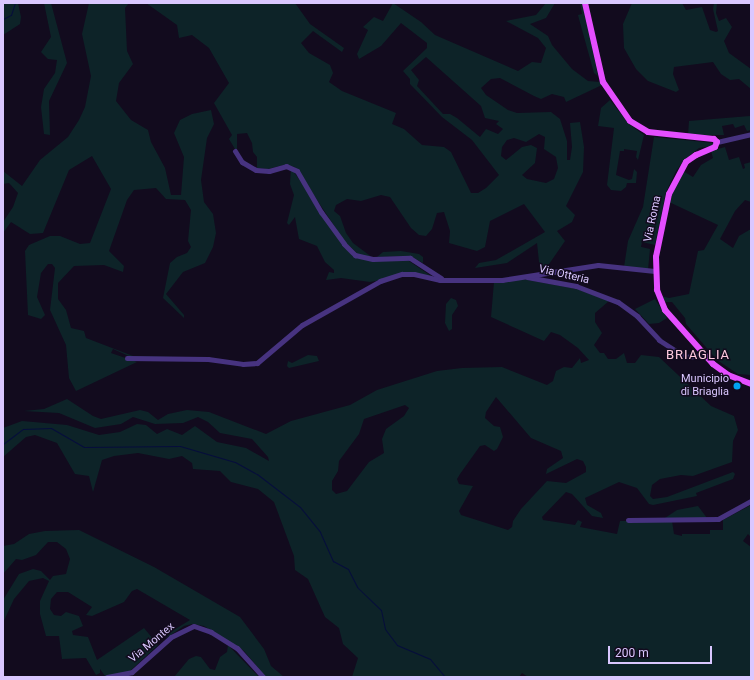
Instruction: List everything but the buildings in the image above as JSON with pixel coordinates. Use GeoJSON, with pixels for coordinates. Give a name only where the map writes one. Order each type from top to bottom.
{"type":"FeatureCollection","features":[{"type":"Feature","properties":{"kind":"main road"},"geometry":{"type":"LineString","coordinates":[[585,3],[603,82],[630,121],[648,132],[714,139],[717,142]]}},
{"type":"Feature","properties":{"kind":"main road","name":"Via Roma"},"geometry":{"type":"LineString","coordinates":[[717,142],[715,147],[696,154],[686,162],[667,199],[655,271],[657,290],[662,305],[705,355],[728,375],[751,384]]}},
{"type":"Feature","properties":{"kind":"street","name":"Via Roma"},"geometry":{"type":"LineString","coordinates":[[717,142],[751,134]]}},
{"type":"Feature","properties":{"kind":"street"},"geometry":{"type":"LineString","coordinates":[[235,151],[242,162],[256,170],[269,171],[286,166],[297,171],[321,212],[344,244],[355,255],[373,259],[410,258],[421,263],[435,276],[448,280]]}},
{"type":"Feature","properties":{"kind":"street","name":"Via Otteria"},"geometry":{"type":"LineString","coordinates":[[524,277],[598,265],[655,271]]}},
{"type":"Feature","properties":{"kind":"street"},"geometry":{"type":"LineString","coordinates":[[127,358],[208,359],[253,364],[265,359],[302,325],[380,281],[409,273],[433,279],[448,280],[502,280],[524,277]]}},
{"type":"Feature","properties":{"kind":"street","name":"Via Otteria"},"geometry":{"type":"LineString","coordinates":[[524,277],[576,286],[618,302],[631,311],[659,340],[685,358],[705,355]]}},
{"type":"Feature","properties":{"kind":"street"},"geometry":{"type":"LineString","coordinates":[[628,520],[718,519],[751,501]]}},
{"type":"Feature","properties":{"kind":"street","name":"Via Montex"},"geometry":{"type":"LineString","coordinates":[[107,677],[132,672],[171,637],[194,626],[207,630],[236,648],[263,677]]}},
{"type":"Feature","properties":{"kind":"green space"},"geometry":{"type":"Polygon","coordinates":[[[3,3],[18,3],[21,17],[20,24],[3,35],[3,3]]]}},
{"type":"Feature","properties":{"kind":"green space"},"geometry":{"type":"Polygon","coordinates":[[[44,3],[51,3],[67,63],[49,101],[50,135],[44,134],[41,107],[44,89],[55,73],[57,60],[48,59],[41,52],[51,37],[44,3]]]}},
{"type":"Feature","properties":{"kind":"green space"},"geometry":{"type":"Polygon","coordinates":[[[89,3],[129,3],[125,8],[127,51],[133,64],[119,83],[116,101],[131,120],[148,130],[151,142],[165,168],[171,195],[181,195],[184,157],[174,133],[180,120],[192,114],[211,110],[214,124],[207,138],[201,180],[204,202],[213,214],[216,233],[213,247],[205,263],[183,272],[166,294],[184,315],[184,318],[163,298],[170,263],[177,257],[187,253],[191,247],[188,241],[191,210],[185,200],[166,199],[156,188],[134,190],[127,200],[109,251],[124,266],[123,272],[104,265],[74,266],[58,283],[58,299],[66,310],[71,328],[84,331],[86,338],[133,356],[175,357],[131,357],[113,349],[111,353],[137,362],[76,391],[69,378],[66,345],[50,310],[55,268],[52,264],[48,264],[41,273],[37,297],[45,315],[41,319],[28,315],[25,251],[29,245],[50,236],[60,236],[80,244],[90,243],[111,189],[92,156],[69,170],[43,233],[30,234],[11,222],[3,233],[3,222],[13,207],[18,193],[9,183],[3,184],[3,171],[22,186],[40,160],[68,137],[79,120],[85,107],[91,76],[82,34],[89,3]]]}},
{"type":"Feature","properties":{"kind":"green space"},"geometry":{"type":"Polygon","coordinates":[[[146,3],[295,3],[310,24],[344,48],[342,52],[313,31],[301,43],[309,53],[330,65],[333,73],[329,82],[342,91],[396,113],[392,124],[404,129],[422,145],[444,147],[451,152],[471,193],[478,193],[486,188],[499,175],[472,140],[442,117],[410,84],[410,79],[403,71],[427,48],[427,43],[401,23],[381,46],[359,59],[357,54],[368,30],[363,27],[374,17],[383,21],[393,3],[421,22],[435,35],[518,71],[532,62],[541,63],[546,48],[538,38],[506,21],[536,15],[546,3],[555,3],[546,18],[530,24],[548,36],[552,45],[572,69],[588,81],[600,82],[602,85],[566,102],[564,97],[552,94],[541,99],[500,78],[491,79],[481,88],[486,95],[508,110],[517,113],[551,112],[560,119],[567,141],[567,160],[570,160],[572,147],[570,123],[580,122],[584,147],[583,172],[566,206],[575,215],[572,222],[557,231],[565,241],[545,270],[540,271],[537,243],[507,263],[475,268],[479,263],[496,260],[545,232],[524,204],[490,221],[485,247],[477,251],[449,243],[450,231],[444,212],[437,213],[432,229],[426,236],[419,235],[411,228],[390,197],[381,195],[361,201],[347,199],[336,205],[334,211],[340,216],[346,233],[353,243],[373,258],[359,255],[345,242],[295,167],[284,165],[268,169],[257,168],[257,157],[253,152],[252,143],[247,133],[237,134],[237,150],[235,149],[229,139],[232,135],[214,103],[229,83],[209,48],[192,35],[179,38],[177,25],[146,3]],[[426,57],[411,70],[419,80],[417,86],[443,114],[450,114],[457,118],[480,137],[486,129],[498,134],[503,129],[496,124],[499,121],[485,118],[481,106],[426,57]],[[539,134],[526,142],[514,138],[507,140],[502,147],[501,156],[506,160],[522,147],[531,145],[537,148],[535,163],[522,175],[527,179],[546,183],[554,179],[558,168],[556,157],[544,149],[545,137],[539,134]]]}},
{"type":"Feature","properties":{"kind":"green space"},"geometry":{"type":"Polygon","coordinates":[[[580,3],[583,3],[598,76],[594,73],[578,15],[582,14],[580,3]]]}},
{"type":"Feature","properties":{"kind":"green space"},"geometry":{"type":"Polygon","coordinates":[[[632,3],[682,3],[686,10],[702,7],[710,30],[716,32],[718,31],[713,9],[714,3],[717,3],[716,13],[719,21],[726,18],[732,27],[724,41],[729,53],[751,69],[751,89],[739,79],[730,80],[721,74],[713,62],[674,67],[673,74],[679,90],[676,92],[648,81],[636,69],[624,48],[623,24],[632,3]]]}},
{"type":"Feature","properties":{"kind":"green space"},"geometry":{"type":"Polygon","coordinates":[[[610,100],[629,124],[644,135],[638,160],[636,157],[637,151],[624,149],[624,151],[620,151],[616,175],[629,180],[632,179],[634,169],[637,172],[636,183],[627,183],[626,187],[621,191],[611,190],[607,185],[614,128],[598,126],[601,108],[610,100]]]}},
{"type":"Feature","properties":{"kind":"green space"},"geometry":{"type":"Polygon","coordinates":[[[750,116],[751,130],[747,131],[744,125],[735,128],[733,124],[722,126],[724,135],[688,135],[689,121],[750,116]]]}},
{"type":"Feature","properties":{"kind":"green space"},"geometry":{"type":"Polygon","coordinates":[[[654,137],[714,143],[712,146],[699,148],[684,160],[676,171],[666,192],[655,245],[642,242],[641,247],[650,249],[648,270],[624,267],[628,241],[643,207],[654,137]]]}},
{"type":"Feature","properties":{"kind":"green space"},"geometry":{"type":"Polygon","coordinates":[[[725,147],[729,160],[739,157],[743,169],[745,168],[744,164],[751,162],[751,202],[745,200],[735,211],[720,239],[733,248],[739,236],[751,229],[751,375],[738,374],[717,360],[686,324],[685,318],[672,302],[665,302],[661,296],[669,298],[689,294],[698,251],[704,250],[718,225],[669,202],[671,194],[683,171],[693,177],[701,165],[713,158],[711,151],[725,147]]]}},
{"type":"Feature","properties":{"kind":"green space"},"geometry":{"type":"Polygon","coordinates":[[[291,168],[355,257],[372,261],[406,259],[434,278],[419,273],[370,282],[341,278],[326,280],[329,272],[334,273],[334,270],[325,262],[317,246],[299,239],[295,217],[289,225],[287,223],[294,195],[290,184],[291,168]]]}},
{"type":"Feature","properties":{"kind":"green space"},"geometry":{"type":"Polygon","coordinates":[[[401,251],[419,254],[423,257],[423,263],[410,256],[377,257],[383,252],[401,251]]]}},
{"type":"Feature","properties":{"kind":"green space"},"geometry":{"type":"Polygon","coordinates":[[[522,279],[577,289],[609,301],[595,313],[595,322],[602,333],[594,345],[600,353],[604,353],[608,359],[616,359],[624,353],[627,363],[635,363],[641,355],[659,357],[711,406],[734,416],[738,430],[733,441],[732,462],[693,476],[681,475],[660,479],[652,485],[650,496],[653,499],[667,497],[733,472],[735,474],[733,479],[696,493],[697,496],[653,505],[649,504],[637,488],[619,482],[585,498],[587,505],[601,513],[603,518],[592,516],[572,494],[566,492],[542,517],[543,520],[575,525],[578,520],[582,522],[580,527],[617,534],[620,521],[672,521],[674,534],[682,536],[682,534],[710,534],[710,530],[723,530],[723,520],[751,505],[751,537],[748,534],[743,541],[751,547],[751,677],[528,677],[522,673],[519,677],[352,677],[358,658],[343,644],[339,628],[325,617],[308,579],[295,570],[294,556],[274,502],[258,489],[231,482],[220,471],[193,469],[192,463],[182,456],[169,459],[138,453],[114,456],[102,460],[93,492],[89,476],[75,474],[57,443],[35,435],[26,437],[3,457],[3,428],[22,421],[67,425],[99,435],[120,432],[137,424],[146,425],[157,434],[167,429],[182,435],[195,426],[217,442],[246,448],[269,461],[268,457],[252,439],[220,433],[208,422],[198,417],[183,423],[155,424],[133,417],[121,424],[95,428],[59,413],[24,411],[44,409],[67,399],[93,416],[101,419],[140,410],[148,412],[158,420],[168,414],[187,410],[209,412],[266,434],[291,421],[350,405],[377,390],[437,371],[462,368],[502,367],[547,385],[553,381],[556,371],[564,367],[572,368],[580,358],[581,363],[589,360],[578,348],[560,335],[551,332],[544,341],[491,317],[494,282],[522,279]],[[496,397],[486,412],[485,418],[494,426],[500,427],[503,437],[497,449],[494,451],[485,445],[480,446],[457,479],[459,484],[473,486],[459,511],[461,515],[508,530],[512,527],[513,521],[521,509],[547,481],[566,483],[586,472],[586,467],[583,461],[577,459],[546,474],[547,469],[563,458],[561,451],[531,438],[496,397]],[[405,405],[364,419],[359,434],[339,461],[338,471],[332,481],[332,490],[336,494],[347,491],[369,462],[384,453],[382,439],[386,429],[404,416],[409,408],[405,405]]]}},
{"type":"Feature","properties":{"kind":"green space"},"geometry":{"type":"Polygon","coordinates":[[[451,298],[456,300],[458,306],[452,315],[452,329],[449,331],[445,323],[446,304],[451,298]]]}},
{"type":"Feature","properties":{"kind":"green space"},"geometry":{"type":"Polygon","coordinates":[[[655,299],[667,318],[659,323],[649,324],[635,309],[655,299]]]}},
{"type":"Feature","properties":{"kind":"green space"},"geometry":{"type":"Polygon","coordinates":[[[308,355],[317,356],[319,361],[289,368],[287,366],[288,361],[292,363],[308,355]]]}},
{"type":"Feature","properties":{"kind":"green space"},"geometry":{"type":"Polygon","coordinates":[[[698,506],[707,518],[665,518],[677,510],[698,506]]]}},
{"type":"Feature","properties":{"kind":"green space"},"geometry":{"type":"Polygon","coordinates":[[[79,530],[154,567],[240,617],[264,649],[271,666],[284,677],[266,677],[244,651],[204,626],[192,624],[184,626],[165,639],[172,631],[190,620],[137,589],[132,591],[124,602],[92,616],[86,615],[92,607],[68,592],[57,592],[51,599],[50,609],[54,615],[61,616],[66,612],[79,616],[83,626],[72,631],[73,635],[88,637],[97,660],[144,628],[158,645],[129,672],[105,676],[100,669],[100,673],[96,675],[86,658],[62,659],[59,636],[46,636],[40,614],[40,601],[49,581],[43,578],[29,581],[14,599],[3,623],[3,600],[19,574],[33,569],[41,571],[50,580],[53,576],[66,574],[70,559],[66,549],[57,542],[48,542],[36,555],[22,560],[16,559],[3,574],[3,546],[14,544],[29,534],[45,531],[79,530]]]}},
{"type":"Feature","properties":{"kind":"green space"},"geometry":{"type":"Polygon","coordinates":[[[228,645],[259,677],[174,677],[189,659],[196,656],[201,657],[210,669],[215,670],[220,657],[227,652],[228,645]]]}},
{"type":"Feature","properties":{"kind":"waterway"},"geometry":{"type":"LineString","coordinates":[[3,19],[11,15],[15,3]]}},
{"type":"Feature","properties":{"kind":"waterway"},"geometry":{"type":"LineString","coordinates":[[3,444],[23,429],[51,428],[84,447],[180,446],[235,462],[257,474],[300,507],[320,532],[333,561],[348,569],[357,587],[381,610],[385,629],[397,645],[430,659],[445,677]]}},
{"type":"Feature","properties":{"kind":"place","name":"Municipio di Briaglia"},"geometry":{"type":"Point","coordinates":[737,386]}},
{"type":"Feature","properties":{"kind":"district","name":"BRIAGLIA"},"geometry":{"type":"Point","coordinates":[698,355]}}]}
